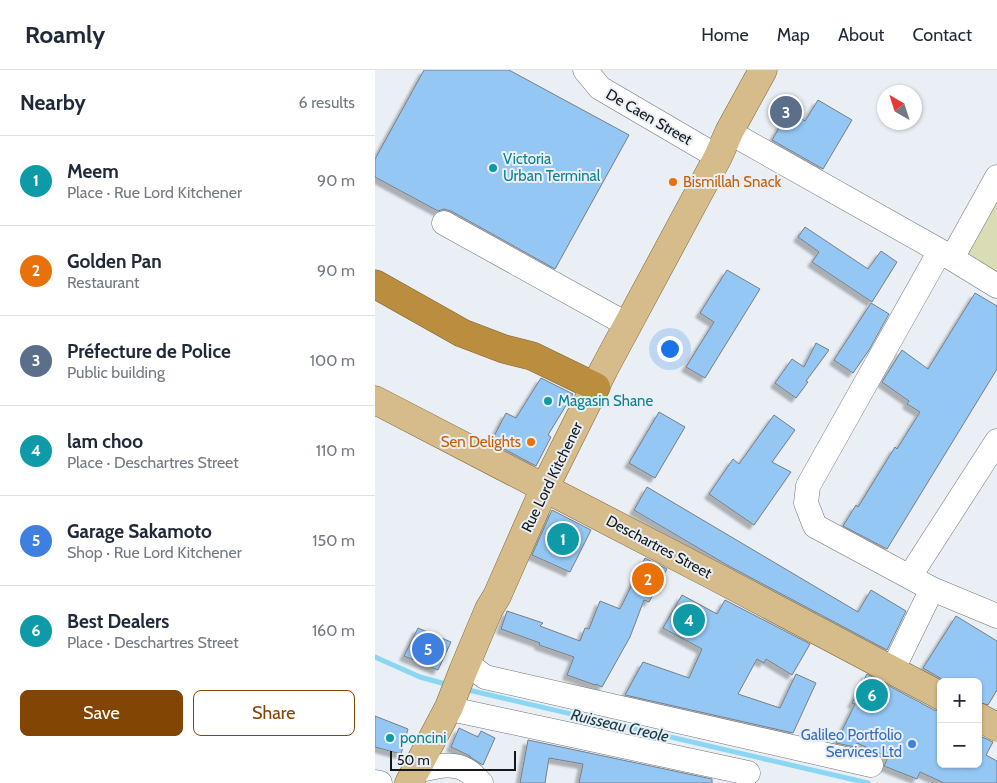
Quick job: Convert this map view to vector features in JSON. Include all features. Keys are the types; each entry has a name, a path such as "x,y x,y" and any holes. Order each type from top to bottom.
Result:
{"highway":[{"path":"375,284 462,334 532,356 596,387"}],"main road":[{"name":"Rue Lord Kitchener","path":"412,777 458,684 489,609 497,596 545,488 604,369 763,70"},
{"name":"Deschartres Street","path":"375,400 937,694"},
{"path":"982,719 997,727"}],"street":[{"name":"De Caen Street","path":"585,70 599,88 718,157"},
{"path":"729,132 946,254 997,286"},
{"path":"997,177 946,254 807,486 806,503 815,526 932,589 997,616"},
{"path":"444,223 628,325"},
{"path":"910,576 997,441"},
{"path":"892,671 932,589"},
{"path":"748,773 467,713 458,684 469,665 485,677 871,764"},
{"path":"412,777 441,766 454,766 467,770 481,783"},
{"path":"375,782 380,783"}],"green space":[{"path":"997,165 997,275 950,245 968,211"}],"building":[{"name":"Victoria Urban Terminal","path":"424,70 509,70 629,135 555,269 451,211 444,209 438,211 375,177 375,159"},
{"path":"818,100 852,120 823,169 772,140 789,111 805,121"},
{"path":"805,227 868,269 881,251 897,262 872,302 812,262 819,252 798,237"},
{"path":"727,270 760,289 705,378 686,367 714,322 700,313"},
{"path":"975,293 997,306 997,369 887,549 843,526 856,505 858,507 895,447 897,449 920,412 907,404 909,401 882,382 902,350 928,369"},
{"path":"871,303 889,314 869,350 853,373 834,360"},
{"path":"816,343 829,350 796,398 775,383 792,359 804,367"},
{"path":"541,378 573,394 548,435 551,437 536,466 491,442 506,413 516,418"},
{"path":"659,412 685,427 655,478 629,463"},
{"path":"774,415 795,430 772,462 791,472 754,525 709,494 733,459 739,464"},
{"path":"647,487 858,612 871,590 906,611 887,650 727,565 634,510"},
{"path":"552,510 591,530 570,572 532,555"},
{"path":"645,558 667,569 649,602 644,600 630,637 602,687 567,675 574,657 501,629 507,611 543,623 540,626 580,641 585,628 589,629 600,601 620,609"},
{"path":"682,595 717,614 725,600 810,644 792,675 766,659 764,663 757,659 738,694 780,708 796,674 816,683 793,733 625,695 643,662 689,678 702,649 663,628"},
{"path":"956,616 997,641 997,690 988,705 982,703 982,678 940,678 923,668"},
{"path":"418,628 451,642 438,670 404,656"},
{"path":"867,674 937,710 937,768 982,768 982,737 993,742 986,755 997,761 997,783 944,783 920,772 917,779 884,766 888,757 857,743 855,747 836,743 855,704 852,703"},
{"name":"poncini","path":"375,716 408,729 401,754 375,747"},
{"path":"459,728 478,737 481,731 495,738 483,765 451,747"},
{"path":"528,740 712,779 712,783 579,783 583,764 549,758 545,783 520,783"}],"waterway":[{"name":"Ruisseau Creole","path":"375,657 420,677 449,685"},
{"name":"Ruisseau Creole","path":"464,689 868,783"}],"place":[{"name":"Préfecture de Police","path":"786,112"},
{"name":"Victoria Urban Terminal","path":"493,168"},
{"name":"Bismillah Snack","path":"673,182"},
{"name":"Magasin Shane","path":"548,401"},
{"name":"Sen Delights","path":"531,442"},
{"name":"Meem","path":"563,539"},
{"name":"Golden Pan","path":"648,579"},
{"name":"lam choo","path":"689,620"},
{"name":"Garage Sakamoto","path":"428,649"},
{"name":"Best Dealers","path":"872,695"},
{"name":"poncini","path":"390,738"},
{"name":"Galileo Portfolio Services Ltd","path":"912,744"}]}
